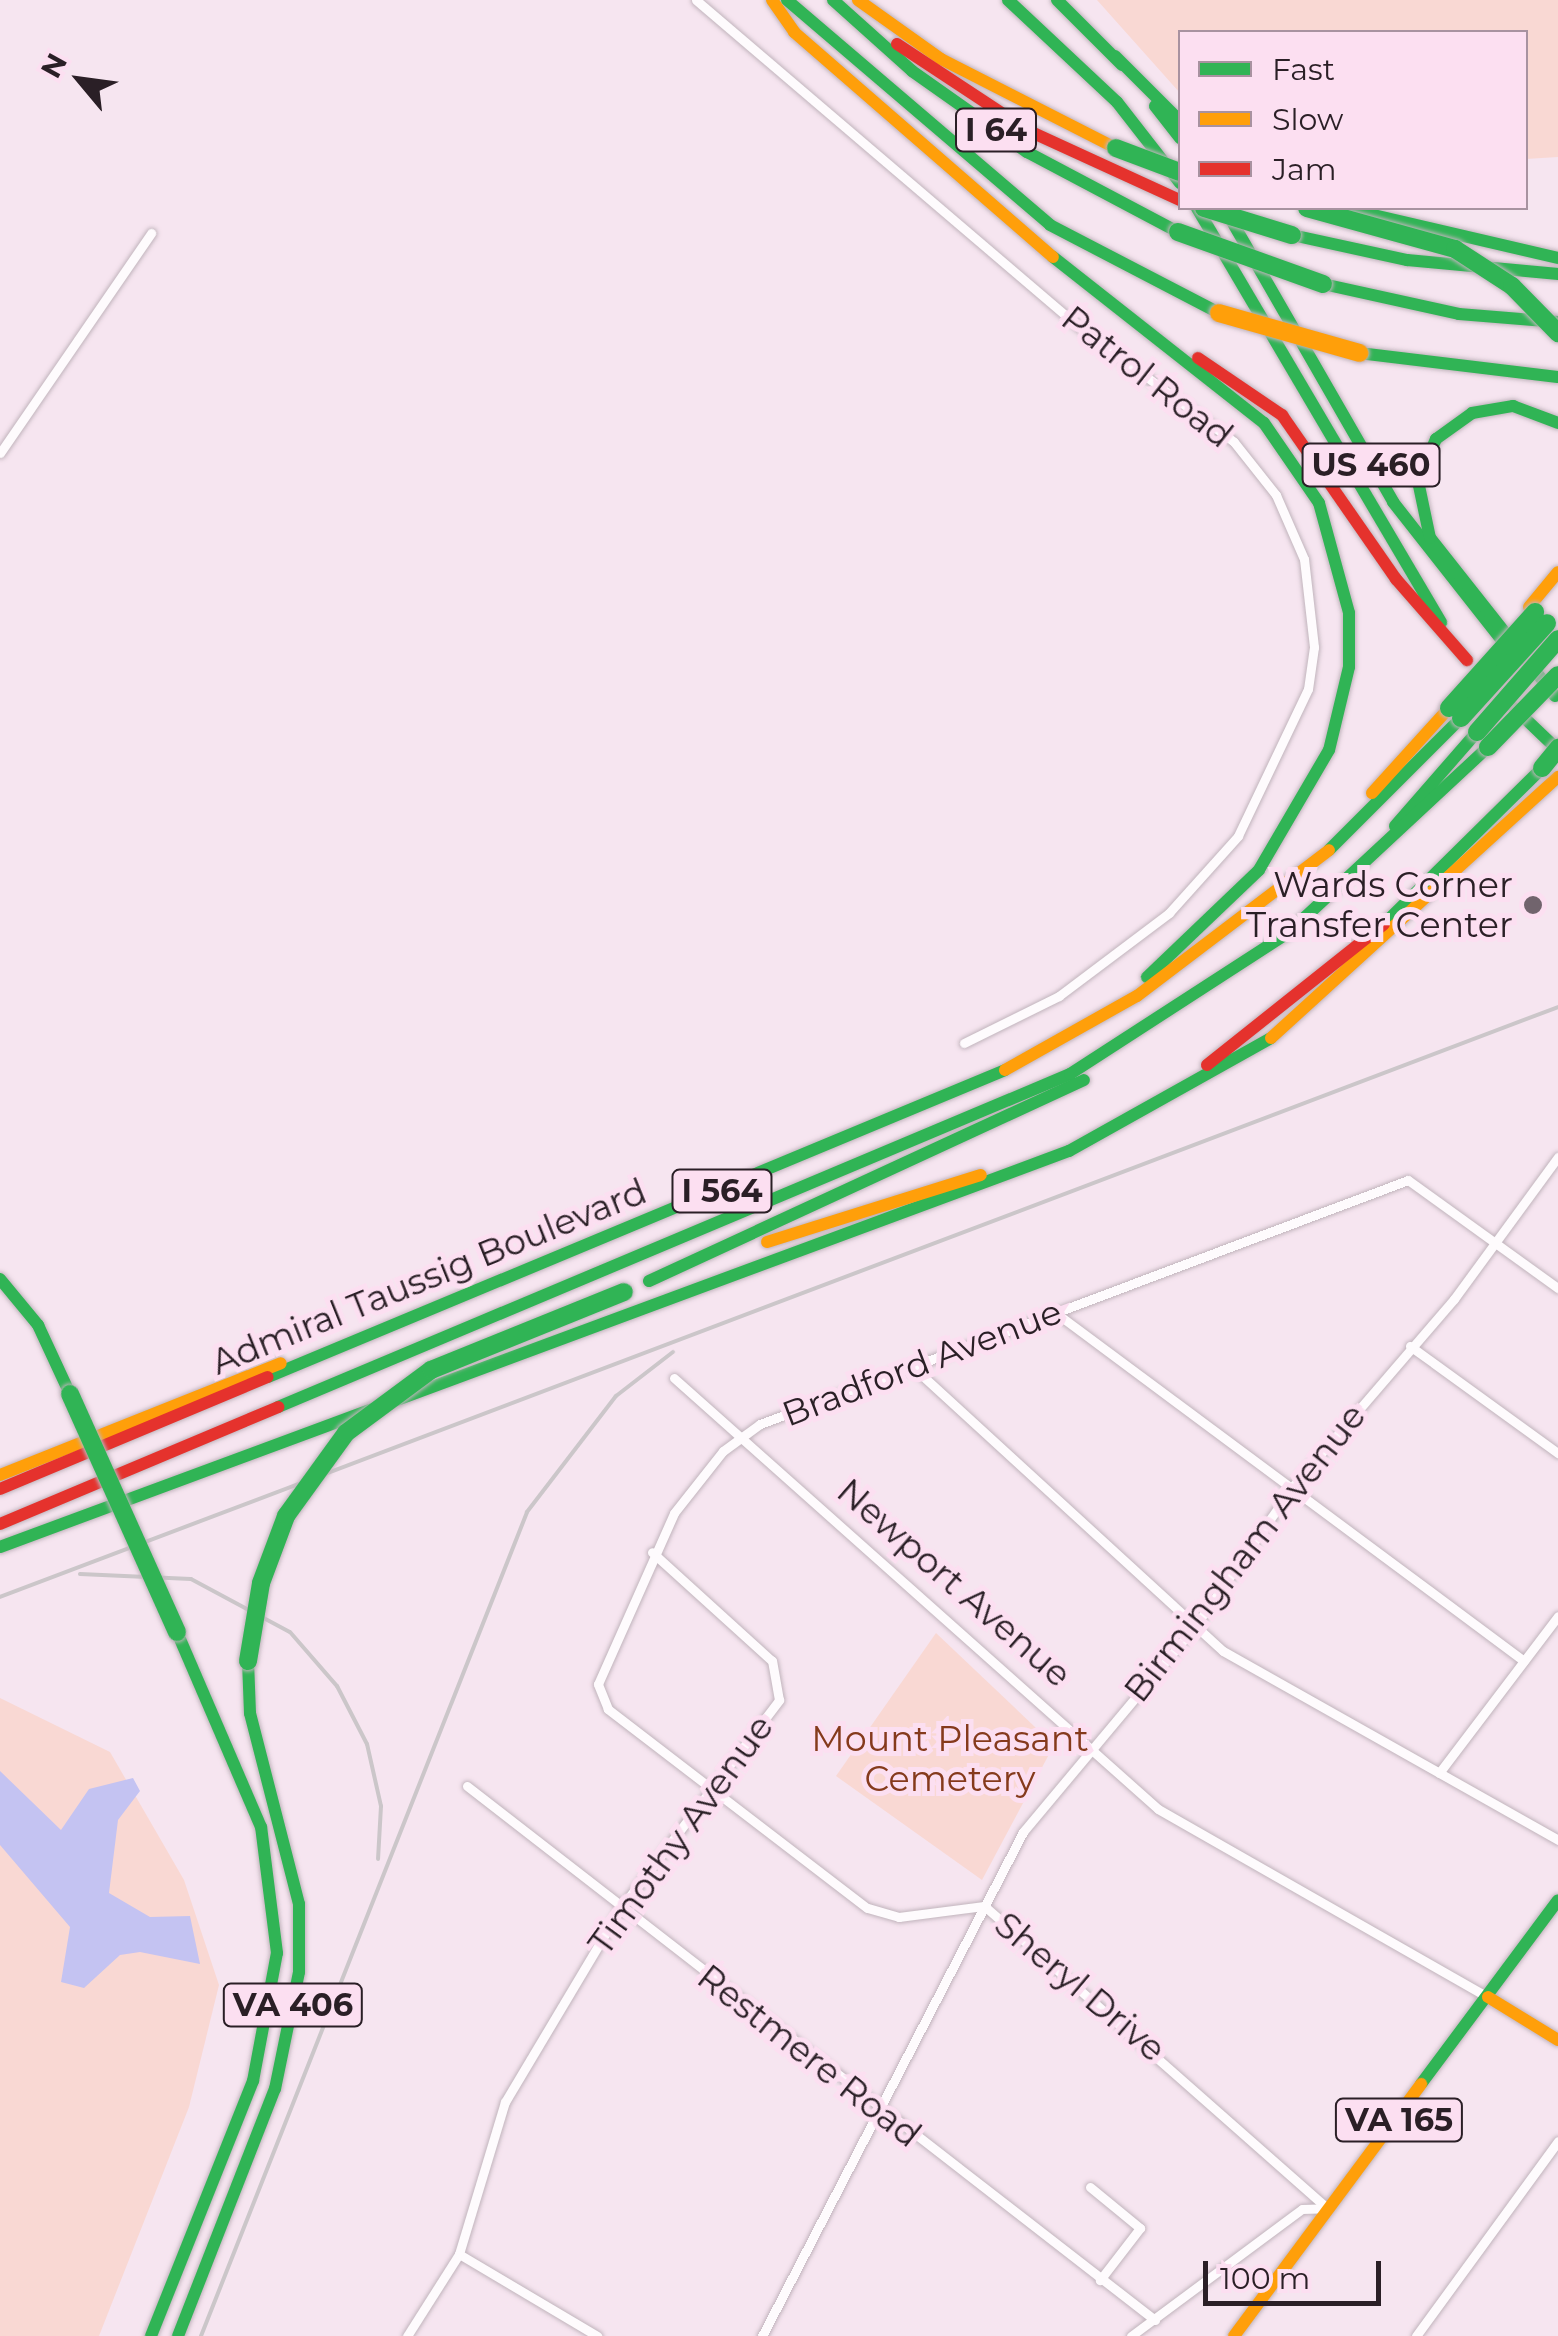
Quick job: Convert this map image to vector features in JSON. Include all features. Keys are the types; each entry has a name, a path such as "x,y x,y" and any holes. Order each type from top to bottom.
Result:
{"main road":[{"path":"772,0 794,32 933,160 1264,423 1302,475 1340,558 1349,667 1329,750 1277,846 1214,918 1098,1021"},
{"name":"I 64","path":"787,0 1037,215 1172,296 1359,353 1558,377"},
{"name":"I 64","path":"833,0 912,71 1027,152 1178,232 1323,284 1459,314 1558,322"},
{"name":"I 64","path":"842,0 992,110 1178,199"},
{"path":"858,0 941,58 1116,148 1178,171"},
{"path":"1008,0 1117,102 1178,181"},
{"path":"1057,0 1178,119"},
{"path":"1115,56 1178,135"},
{"name":"US 460","path":"1201,210 1371,515 1466,660 1558,749"},
{"path":"1207,210 1292,235 1407,260 1558,274"},
{"name":"US 460","path":"1225,210 1393,502 1482,624 1550,696"},
{"path":"1313,210 1454,249 1512,286 1558,333"},
{"path":"1352,210 1558,258"},
{"path":"1145,329 1282,416 1396,579 1466,660"},
{"path":"1550,696 1430,538 1418,480 1436,439 1472,413 1512,406 1558,422"},
{"path":"1455,713 1504,643 1542,613 1558,572"},
{"path":"1098,1021 1247,916 1455,713 1542,613 1558,588"},
{"path":"649,1282 985,1133 1098,1072 1354,878 1482,740 1558,639"},
{"path":"1482,740 1550,696 1558,671"},
{"path":"1537,798 1558,749"},
{"path":"1174,1090 1380,928 1550,772"},
{"path":"0,1547 927,1207 1122,1121 1254,1050 1358,972 1537,798 1558,787"},
{"path":"0,1524 956,1128 1165,1020"},
{"name":"Admiral Taussig Boulevard","path":"0,1489 982,1083 1098,1021"},
{"path":"649,1282 1010,1166 1122,1121"},
{"name":"VA 406","path":"0,1278 38,1324 261,1827 276,1953 257,2069 151,2336"},
{"name":"VA 406","path":"178,2336 274,2089 299,1972 298,1904 250,1713 248,1661 276,1540 346,1433 422,1375 649,1282"},
{"path":"0,1476 252,1371 340,1348"},
{"name":"VA 165","path":"1234,2336 1558,1900"},
{"name":"Newport Avenue","path":"1488,1997 1558,2040"}],"street":[{"name":"Patrol Road","path":"696,0 1078,326 1234,442 1276,495 1304,559 1314,647 1308,689 1238,836 1169,912 1059,996 964,1043"},
{"path":"0,453 151,234"},
{"name":"Birmingham Avenue","path":"762,2336 884,2114 1023,1832 1090,1747 1196,1625 1294,1485 1495,1242 1558,1157"},
{"name":"Bradford Avenue","path":"610,1654 652,1552 737,1438 913,1366 1408,1180 1495,1242"},
{"path":"1495,1242 1558,1288"},
{"path":"1056,1313 1294,1485 1524,1661"},
{"path":"1410,1346 1558,1453"},
{"path":"913,1366 1223,1651 1558,1840"},
{"name":"Newport Avenue","path":"674,1378 1158,1809 1488,1997"},
{"name":"Timothy Avenue","path":"407,2336 459,2254 506,2102 620,1909 774,1708 782,1682 723,1615 652,1552"},
{"path":"1440,1773 1558,1616"},
{"name":"Sheryl Drive","path":"610,1654 598,1684 608,1709 712,1790 867,1908 899,1917 984,1906 1326,2208"},
{"name":"Restmere Road","path":"467,1786 884,2114 1155,2320"},
{"path":"1416,2336 1558,2141"},
{"path":"1090,2188 1140,2228 1100,2280"},
{"path":"1131,2336 1302,2209 1326,2208"},
{"path":"459,2254 591,2335"}],"green space":[{"path":"1097,0 1558,0 1558,157 1528,159 1528,30 1178,30 1178,91"},
{"name":"Mount Pleasant Cemetery","path":"936,1633 1054,1745 982,1880 836,1776"},
{"path":"0,1698 110,1752 184,1880 219,1985 189,2107 99,2336 0,2336"}],"water":[{"path":"0,1771 61,1830 89,1789 133,1778 140,1791 118,1820 109,1893 150,1917 190,1916 200,1964 140,1952 120,1955 84,1988 61,1982 70,1927 0,1845"}],"railway":[{"path":"0,1597 1558,1007"},
{"path":"201,2336 527,1512 616,1396 673,1352"},
{"path":"80,1574 191,1579 290,1632 337,1686 367,1744 381,1806 378,1859"}],"traffic: fast":[{"path":"787,0 1050,225 1219,313"},
{"path":"833,0 912,71 1027,152 1178,232"},
{"path":"1008,0 1117,102 1178,180"},
{"path":"1057,0 1122,65"},
{"path":"1115,56 1178,119"},
{"path":"1155,106 1178,135"},
{"path":"1116,148 1178,171"},
{"path":"1198,210 1441,622"},
{"path":"1211,210 1292,235"},
{"path":"1314,210 1455,249 1512,286 1558,333"},
{"path":"1352,210 1558,258"},
{"path":"1226,211 1393,502 1511,652"},
{"path":"1178,232 1323,284"},
{"path":"1292,235 1407,260 1558,274"},
{"path":"1053,257 1264,423 1319,503 1349,613 1349,667 1329,750 1259,870 1147,977"},
{"path":"1323,284 1459,314 1558,322"},
{"path":"1359,353 1558,377"},
{"path":"1555,696 1430,538 1418,481 1436,439 1472,413 1513,406 1558,423"},
{"path":"1449,708 1535,612"},
{"path":"1461,718 1547,623"},
{"path":"1477,732 1558,639"},
{"path":"1488,747 1558,675"},
{"path":"1514,708 1558,750"},
{"path":"1329,850 1461,718"},
{"path":"1395,826 1477,732"},
{"path":"278,1407 1070,1074 1288,933 1488,747"},
{"path":"1542,768 1558,748"},
{"path":"1384,924 1542,768"},
{"path":"0,1547 1069,1151 1271,1038"},
{"path":"268,1377 1005,1070"},
{"path":"649,1281 1084,1080"},
{"path":"0,1279 38,1325 70,1394"},
{"path":"248,1661 261,1583 286,1516 346,1433 431,1370 624,1292"},
{"path":"70,1394 177,1632"},
{"path":"151,2336 253,2081 277,1953 261,1827 177,1632"},
{"path":"178,2336 275,2089 299,1972 299,1904 250,1713 248,1661"},
{"path":"1421,2084 1558,1900"}],"traffic: slow":[{"path":"772,0 794,32 1053,257"},
{"path":"858,0 941,59 1116,148"},
{"path":"1219,313 1359,353"},
{"path":"1529,607 1558,572"},
{"path":"1372,793 1449,708"},
{"path":"1271,1038 1558,777"},
{"path":"1005,1070 1137,996 1329,850"},
{"path":"767,1242 981,1175"},
{"path":"0,1475 281,1363"},
{"path":"1488,1997 1558,2040"},
{"path":"1234,2336 1421,2084"}],"traffic: jam":[{"path":"897,44 1029,131 1178,199"},
{"path":"1198,358 1282,415 1396,579 1467,660"},
{"path":"1207,1065 1384,924"},
{"path":"0,1489 268,1377"},
{"path":"0,1524 278,1407"}],"place":[{"name":"Wards Corner Transfer Center","path":"1533,905"}]}
